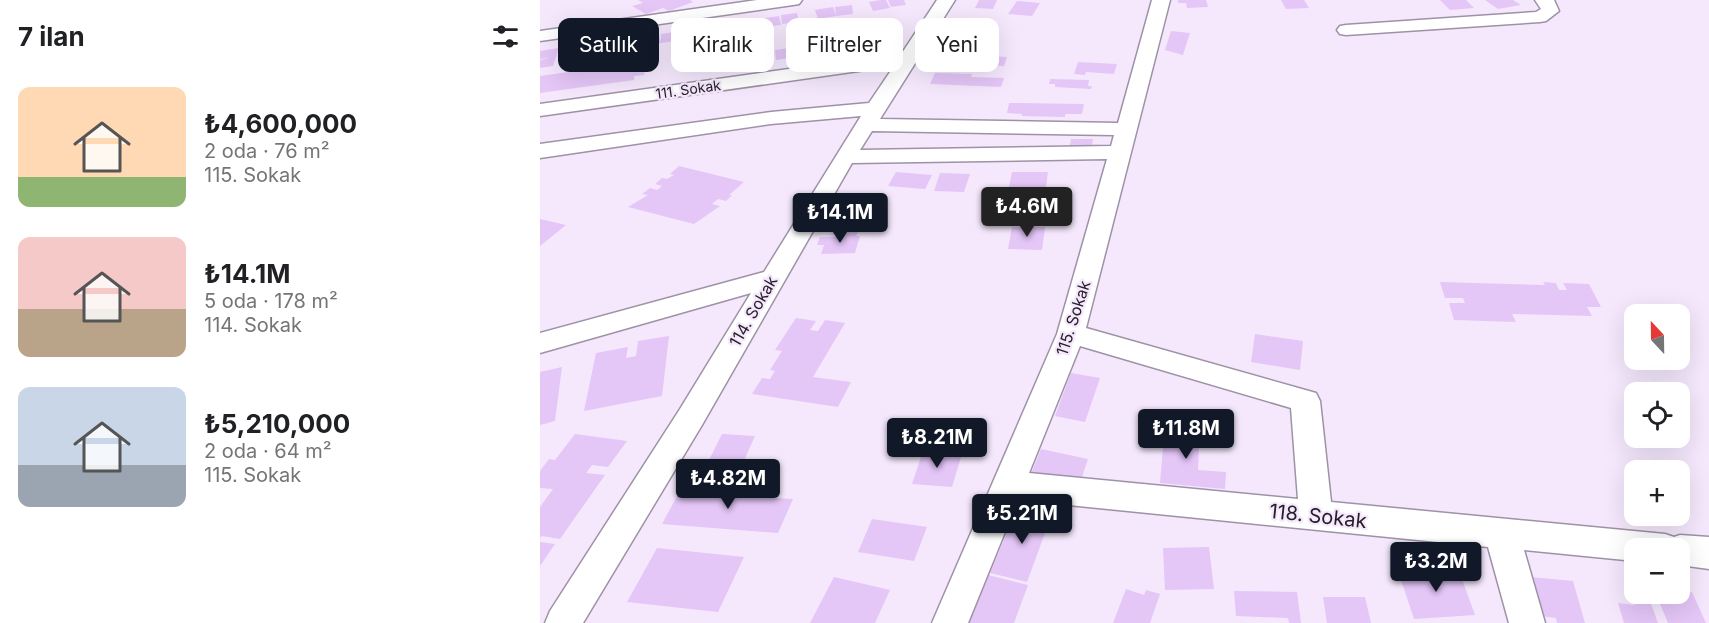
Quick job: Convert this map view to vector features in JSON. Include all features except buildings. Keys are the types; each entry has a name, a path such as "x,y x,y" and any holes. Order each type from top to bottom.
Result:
{"street":[{"path":"540,36 793,0"},
{"name":"114. Sokak","path":"563,623 691,417 845,157 946,0"},
{"name":"115. Sokak","path":"950,623 1071,334 1161,0"},
{"path":"1346,30 1540,17 1550,11 1549,5 1544,0"},
{"name":"111. Sokak","path":"540,110 908,58"},
{"path":"540,151 771,118 870,117 1123,141"},
{"path":"845,157 1123,141"},
{"path":"540,343 772,278"},
{"path":"1071,334 1305,401 1316,516"},
{"name":"118. Sokak","path":"1007,485 1624,545"},
{"path":"1502,534 1527,623"},
{"path":"1690,551 1709,553"}]}
